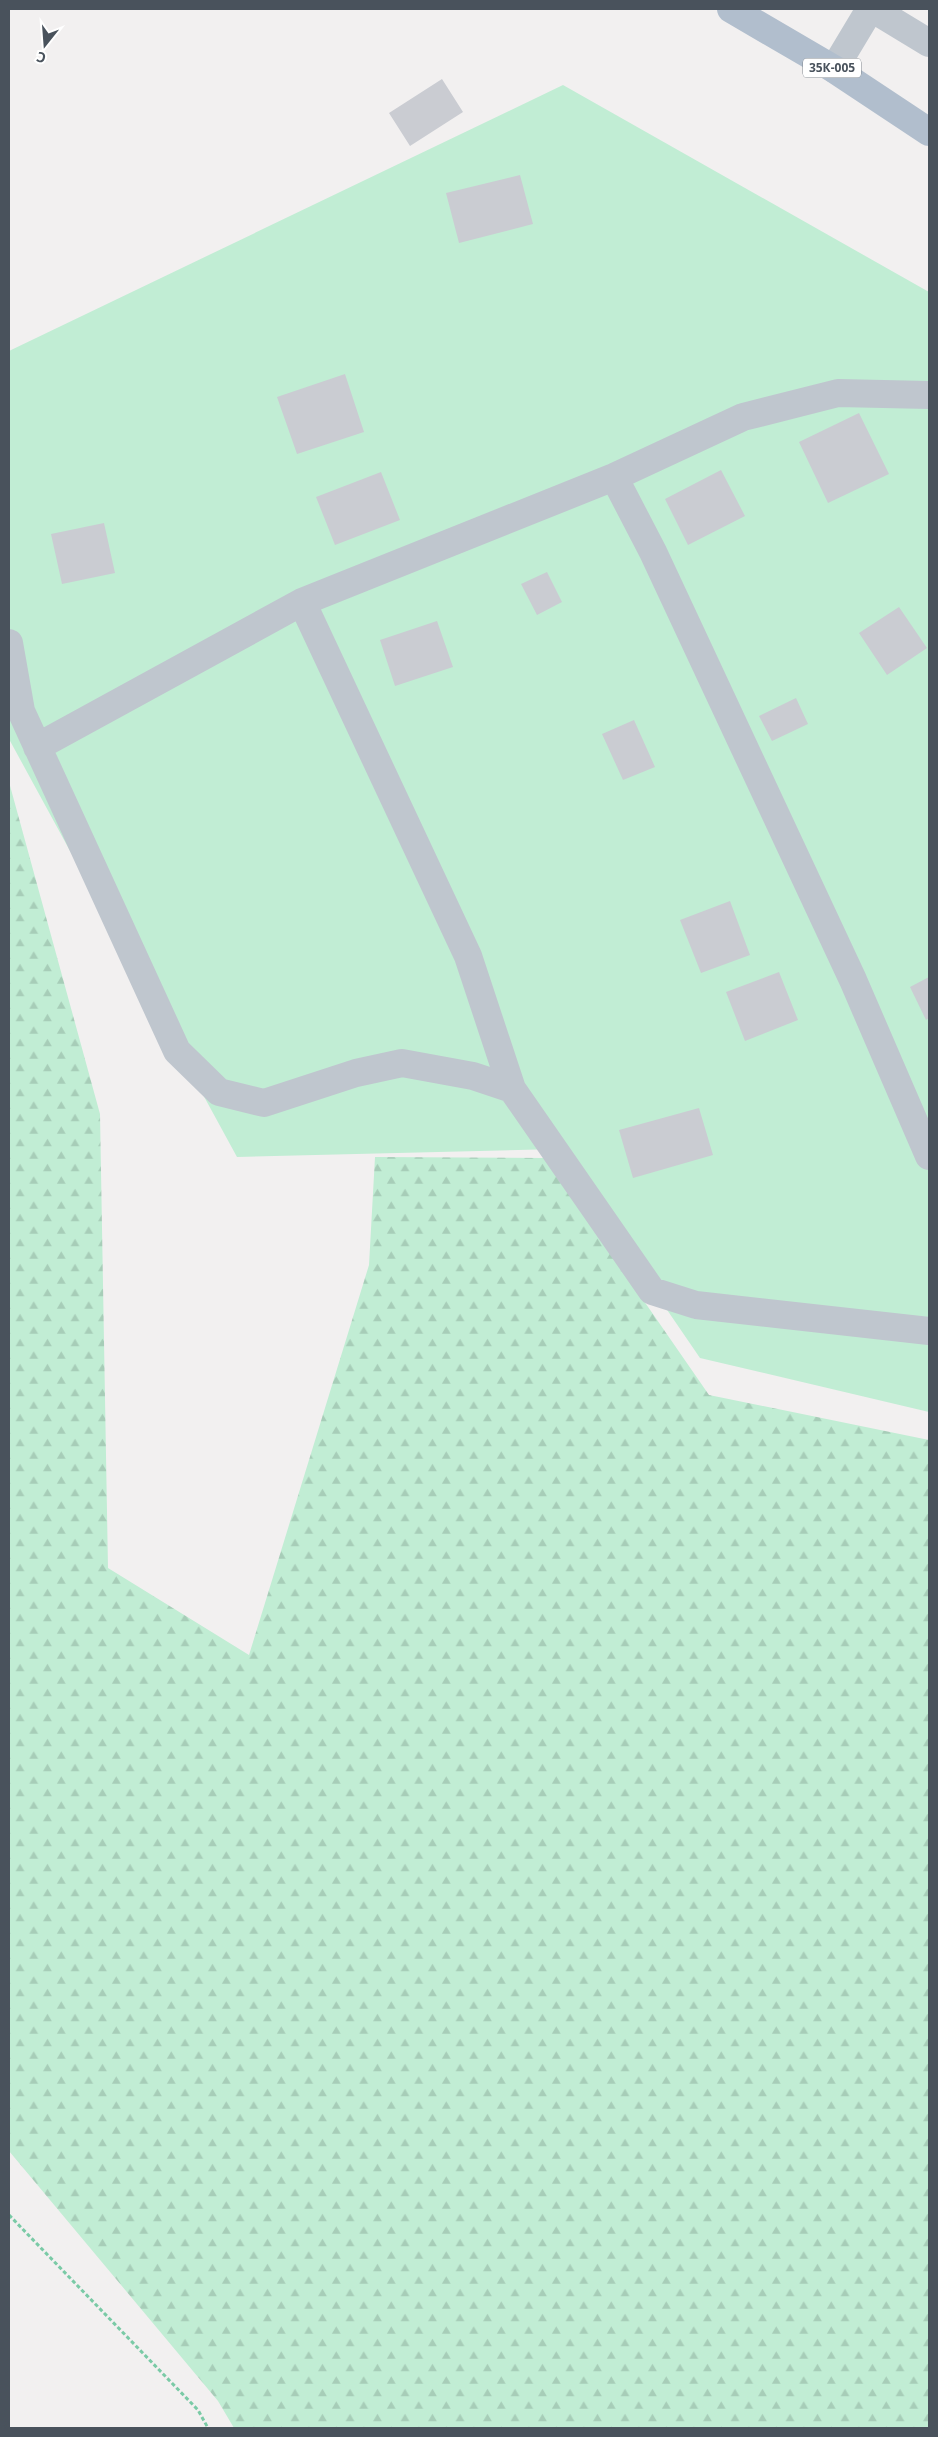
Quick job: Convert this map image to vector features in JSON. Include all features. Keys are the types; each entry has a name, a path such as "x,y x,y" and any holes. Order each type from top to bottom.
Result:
{"main road":[{"name":"35К-005","path":"731,9 834,69 929,132"}],"lane":[{"path":"834,69 871,9 929,43"},
{"path":"37,747 302,602 614,477 742,417 838,393 926,402"},
{"path":"614,477 657,561 853,980 929,1156"},
{"path":"302,602 468,956 512,1089 652,1291 696,1305 929,1331"},
{"path":"9,643 21,710 177,1051 219,1092 264,1103 356,1073 402,1063 473,1076 512,1089"}],"path":[{"path":"9,2215 198,2410 208,2428"}],"green space":[{"path":"563,85 929,292 929,1412 700,1358 557,1149 237,1157 9,739 9,351"},
{"path":"9,782 100,1114 108,1568 249,1655 369,1265 375,1157 545,1158 709,1395 929,1440 929,2428 234,2428 218,2401 9,2151"}],"building":[{"path":"442,79 463,112 410,146 389,113"},
{"path":"520,175 533,224 459,243 446,193"},
{"path":"345,374 364,432 297,454 277,397"},
{"path":"859,413 889,474 828,503 799,442"},
{"path":"721,470 745,516 688,545 665,499"},
{"path":"381,472 400,520 335,545 316,497"},
{"path":"104,523 115,573 62,584 51,534"},
{"path":"547,572 562,602 537,615 521,584"},
{"path":"899,607 927,648 887,675 859,633"},
{"path":"437,621 453,667 395,686 380,640"},
{"path":"796,698 808,724 772,741 759,716"},
{"path":"634,720 655,767 623,780 602,734"},
{"path":"730,901 750,955 701,973 680,920"},
{"path":"779,972 798,1020 745,1041 726,992"},
{"path":"929,977 929,1018 926,1020 910,987"},
{"path":"699,1108 713,1155 633,1178 619,1130"}]}
